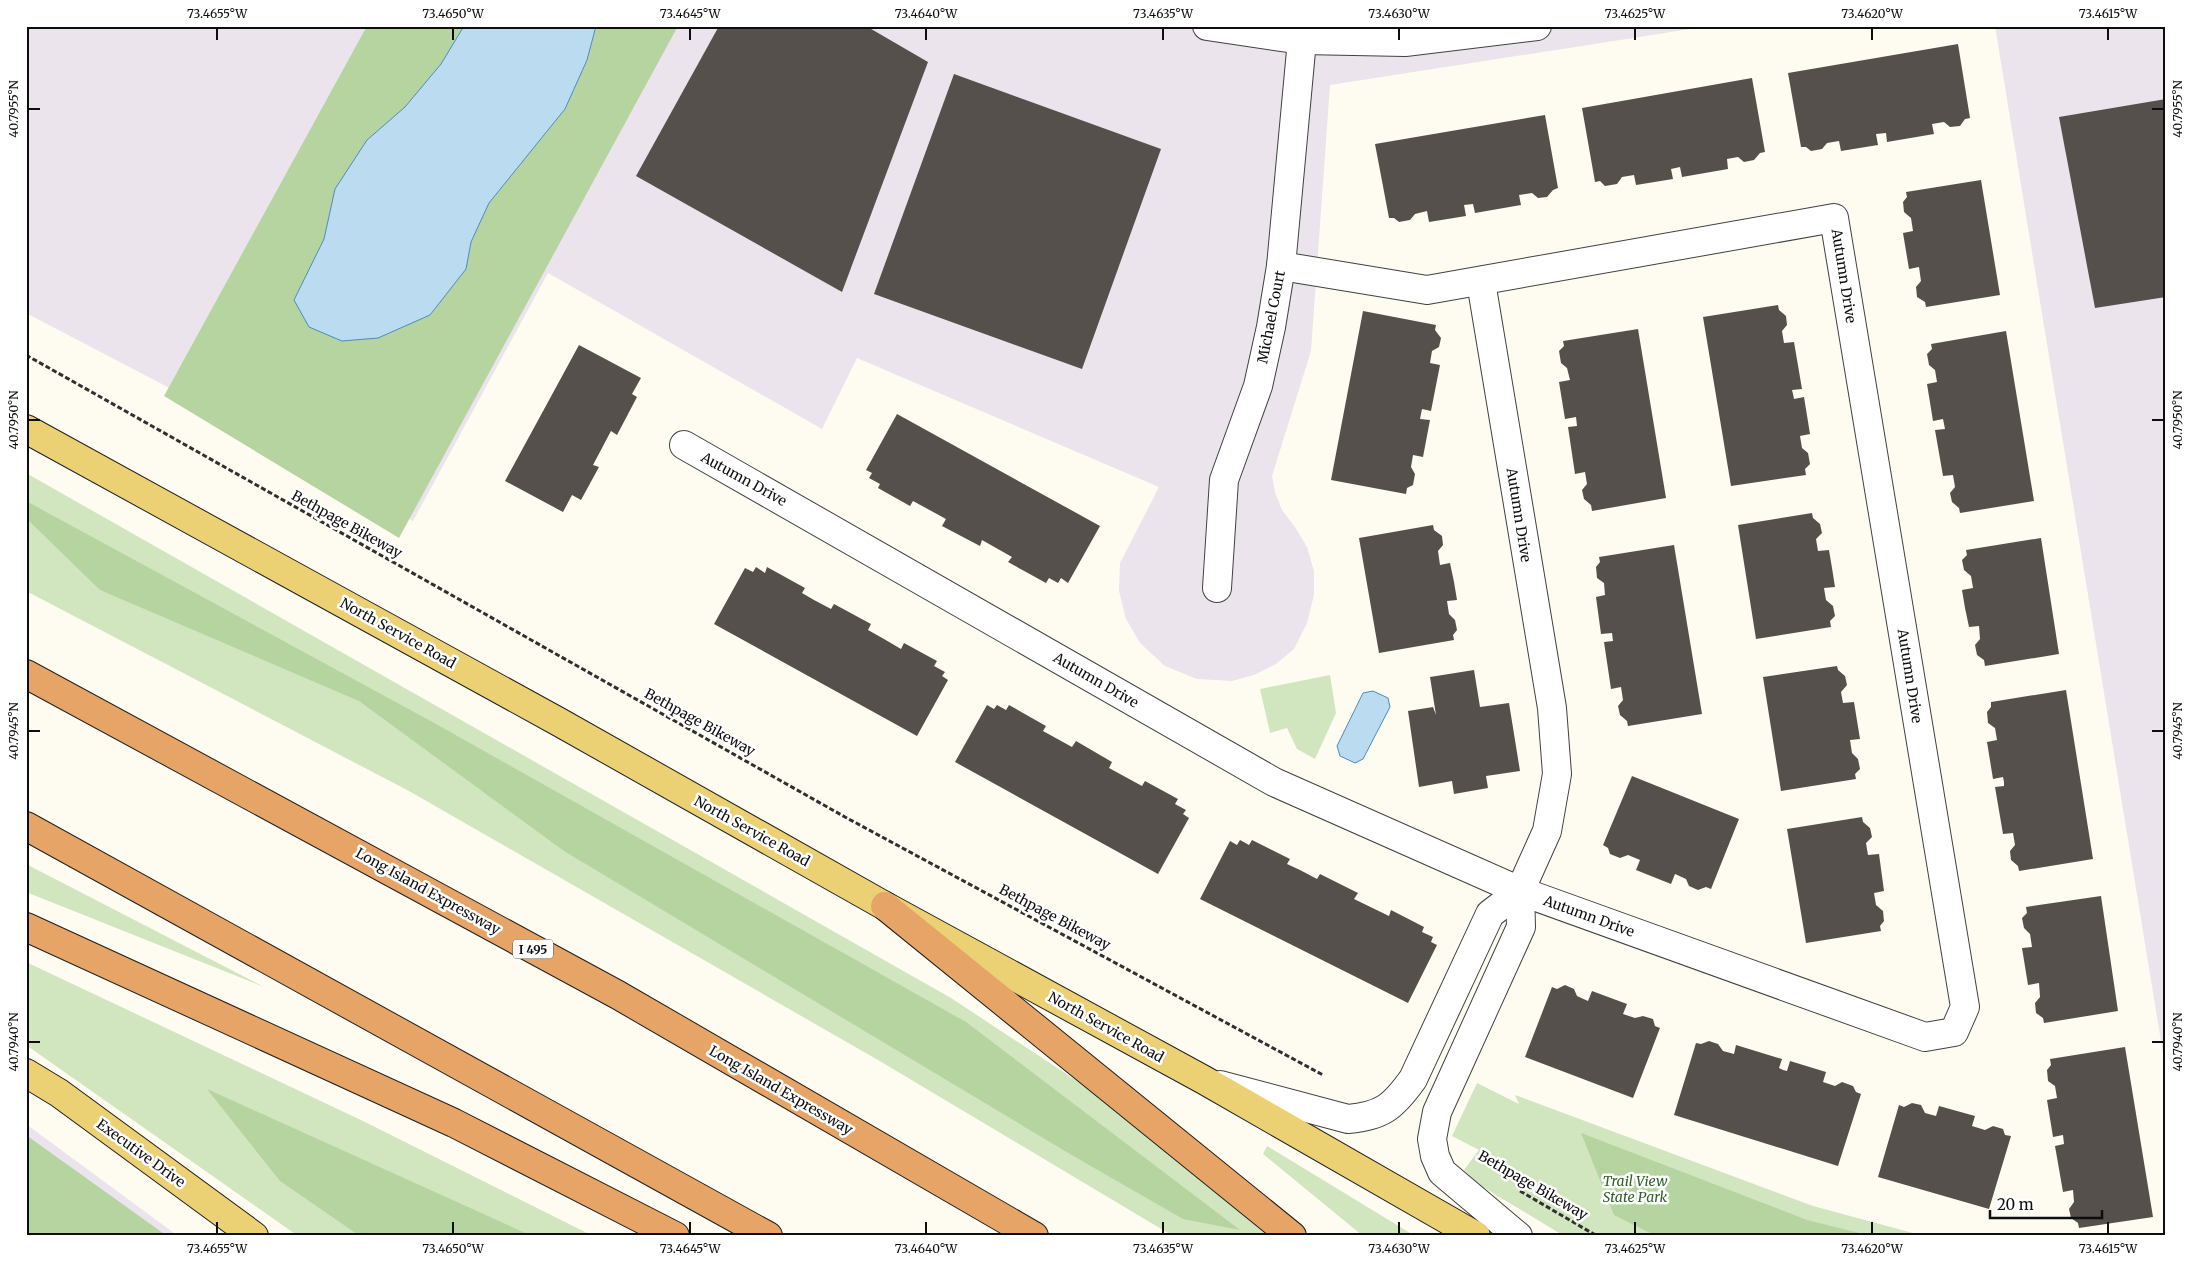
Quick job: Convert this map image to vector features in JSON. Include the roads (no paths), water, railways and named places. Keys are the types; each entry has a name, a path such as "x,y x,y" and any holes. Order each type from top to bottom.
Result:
{"highway":[{"name":"Long Island Expressway","path":"26,674 618,995 1034,1236"},
{"path":"26,826 768,1236"},
{"path":"885,906 1292,1236"},
{"path":"26,927 454,1123 675,1236"}],"main road":[{"name":"North Service Road","path":"26,429 551,717 885,906 1204,1080 1476,1236"},
{"name":"Executive Drive","path":"26,1073 59,1094 254,1236"}],"street":[{"path":"1208,26 1302,40 1405,42 1537,26"},
{"name":"Michael Court","path":"1217,588 1224,480 1258,386 1281,266 1302,40"},
{"name":"Autumn Drive","path":"684,445 1274,782 1520,891 1925,1038 1954,1032 1965,1007 1834,218 1481,282 1427,290 1281,266"},
{"name":"Autumn Drive","path":"1481,282 1552,708 1557,774 1547,831 1520,891 1521,927 1437,1112 1432,1139 1435,1156 1442,1172 1518,1236"},
{"name":"Autumn Drive","path":"1204,1080 1348,1119 1368,1117 1386,1110 1413,1079 1490,914 1520,891"}],"water":[{"path":"464,26 596,26 587,60 565,109 489,203 471,242 466,269 430,315 378,338 342,341 309,327 294,300 324,239 335,189 367,140 405,107 441,64"},
{"path":"1373,691 1388,698 1390,707 1363,759 1355,763 1340,756 1337,746 1363,693"}],"park label":[{"name":"Trail View State Park","path":"1635,1190"}]}
